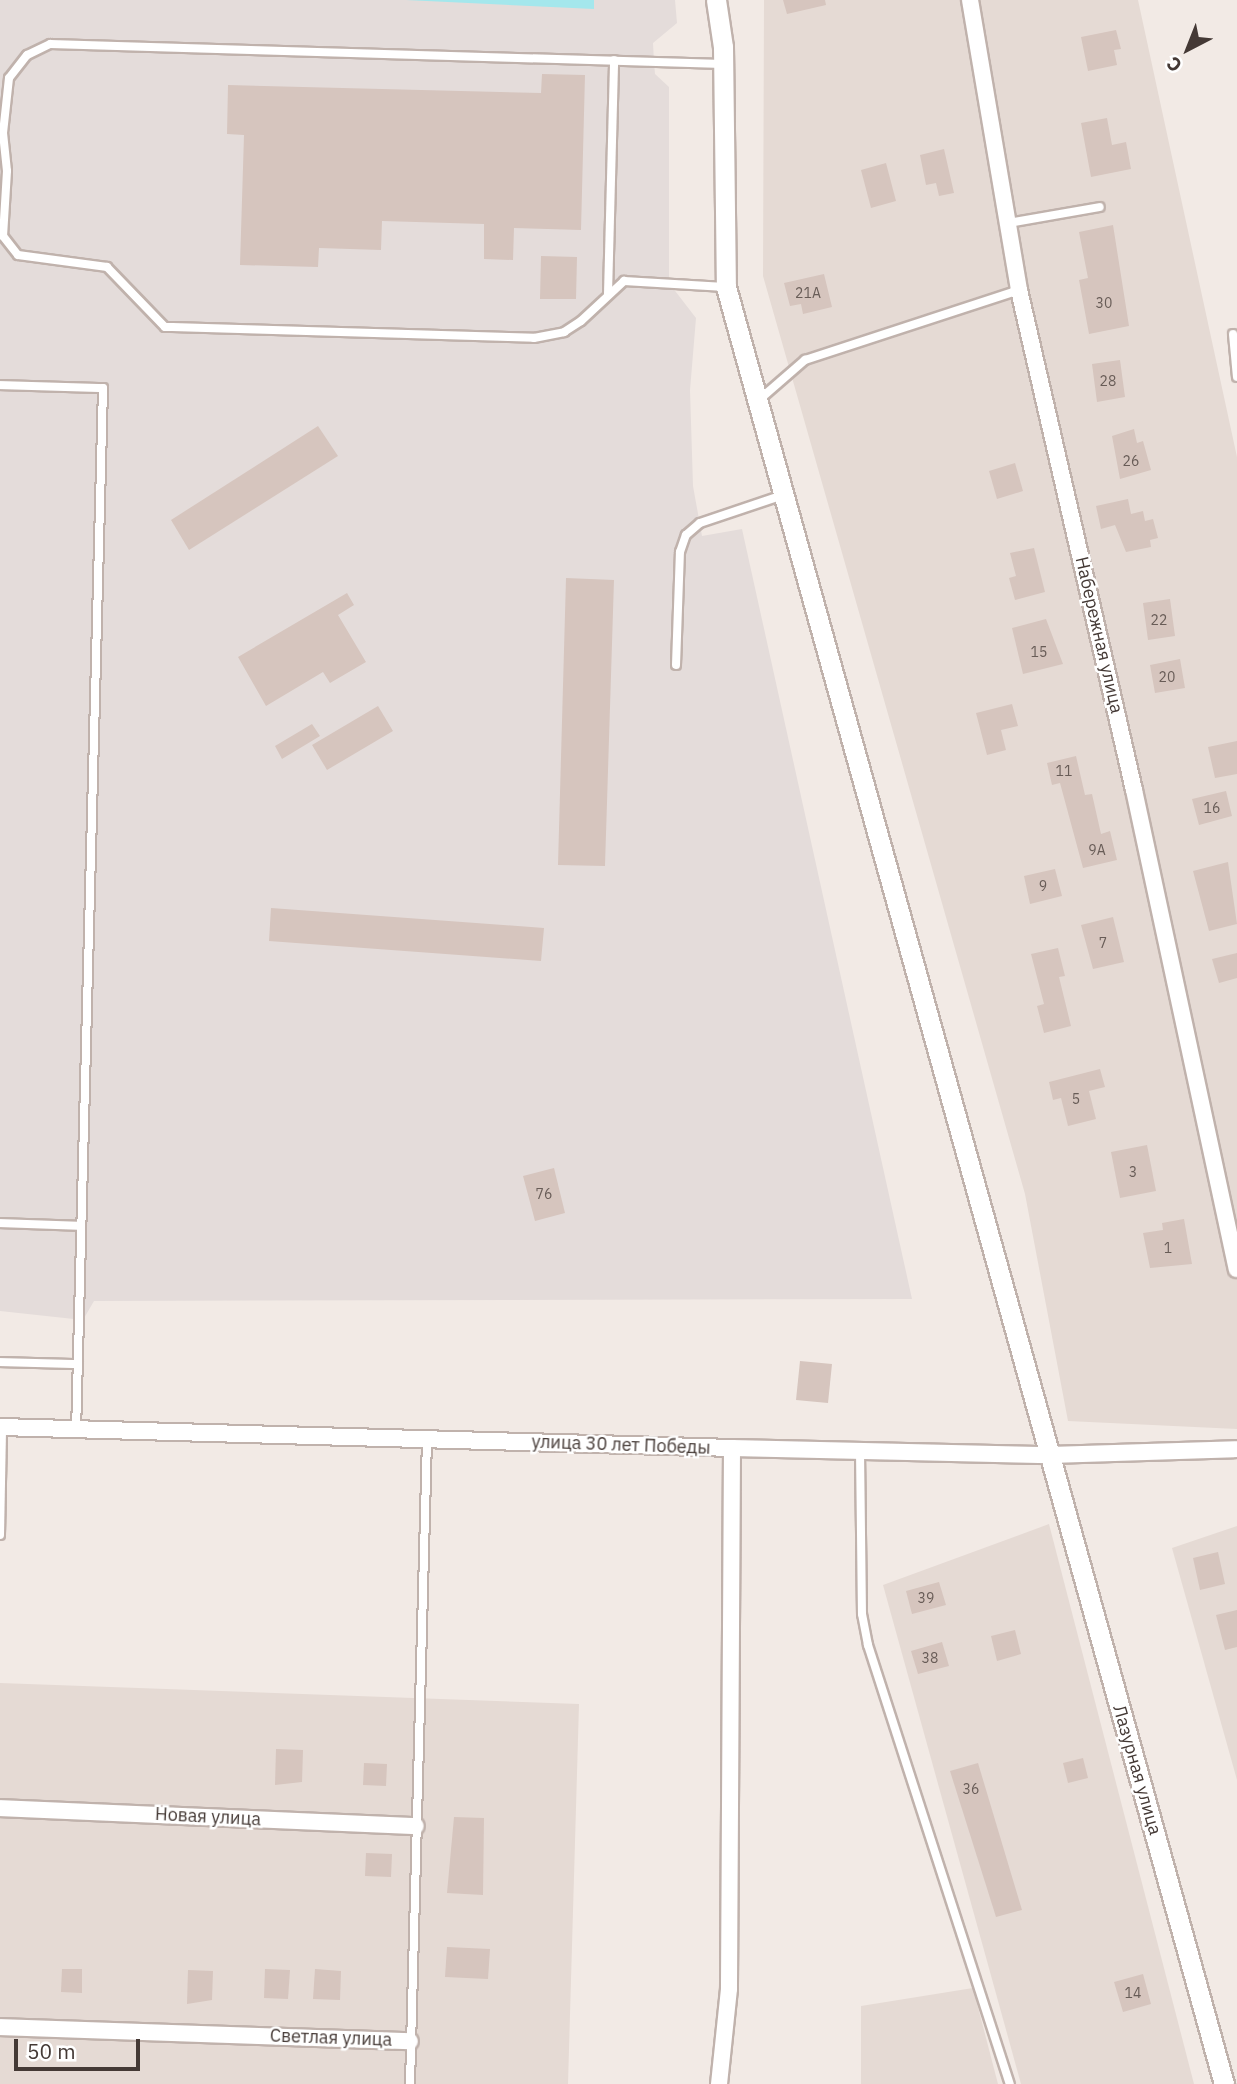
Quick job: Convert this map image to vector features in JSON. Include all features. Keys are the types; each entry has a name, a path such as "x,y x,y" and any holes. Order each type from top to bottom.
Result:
{"street":[{"name":"Лазурная улица","path":"716,0 723,64 726,288 1224,2084"},
{"name":"Набережная улица","path":"970,0 1018,290 1134,790 1237,1269"},
{"name":"улица 30 лет Победы","path":"1,1427 732,1448 729,1989 719,2084"},
{"path":"732,1448 1050,1455 1237,1449"},
{"name":"Новая улица","path":"0,1808 415,1826"},
{"name":"Светлая улица","path":"0,2027 410,2040"}],"lane":[{"path":"723,64 50,44 26,55 12,72 3,133 7,171 3,236 10,250 18,255 107,267 165,327 534,338 564,331 624,281 726,288"},
{"path":"608,294 614,60"},
{"path":"1008,223 1100,207"},
{"path":"757,401 805,360 1018,290"},
{"path":"1233,334 1237,377"},
{"path":"0,385 103,388 76,1430"},
{"path":"676,665 680,552 686,535 700,523 783,495"},
{"path":"0,1223 81,1226"},
{"path":"0,1362 78,1364"},
{"path":"0,1535 1,1427"},
{"path":"410,2084 427,1439"},
{"path":"860,1451 862,1614 868,1645 1010,2084"}],"shaded area":[{"path":"0,0 675,0 677,23 653,43 655,74 669,87 669,283 696,318 690,390 693,486 702,536 742,529 912,1299 94,1301 83,1320 0,1311"},
{"path":"764,0 1138,0 1237,457 1237,1429 1068,1421 1025,1194 763,276"},
{"path":"1049,1524 1194,2084 1021,2084 883,1585"},
{"path":"1237,1526 1237,1780 1172,1548"},
{"path":"0,1683 579,1704 568,2084 0,2084"},
{"path":"973,1988 998,2084 861,2084 861,2006"}],"water":[{"path":"406,0 594,0 594,9"}],"building":[{"path":"783,0 825,0 826,5 787,14"},
{"path":"1116,30 1121,49 1114,50 1117,65 1088,71 1081,37"},
{"path":"542,74 585,75 581,230 514,228 513,260 484,259 484,224 382,221 381,250 319,248 318,267 240,265 244,135 227,134 228,85 541,93"},
{"path":"1107,118 1112,145 1126,142 1131,169 1091,177 1081,123"},
{"path":"944,149 954,193 939,196 936,183 926,185 920,155"},
{"path":"886,163 896,201 871,208 861,170"},
{"path":"1113,225 1129,326 1089,334 1079,280 1088,278 1079,232"},
{"path":"541,256 577,257 576,299 540,299"},
{"path":"824,274 832,307 803,314 801,304 790,306 784,283"},
{"path":"1120,360 1125,397 1097,402 1092,364"},
{"path":"318,426 338,456 189,550 171,520"},
{"path":"1134,429 1137,443 1143,441 1151,470 1120,479 1112,436"},
{"path":"1015,463 1023,491 997,499 989,471"},
{"path":"1128,499 1131,514 1143,511 1145,521 1153,519 1158,538 1150,540 1151,547 1126,552 1115,525 1101,529 1096,506"},
{"path":"1034,548 1045,592 1015,600 1009,578 1016,576 1010,553"},
{"path":"566,578 614,580 605,866 558,865"},
{"path":"347,593 354,605 338,615 366,662 330,683 323,672 266,706 238,657"},
{"path":"1170,599 1175,636 1148,640 1143,603"},
{"path":"1046,619 1063,664 1023,674 1012,628"},
{"path":"1180,659 1185,688 1155,693 1150,665"},
{"path":"1012,704 1018,726 1001,730 1006,750 987,755 976,713"},
{"path":"378,706 393,731 327,770 312,745"},
{"path":"312,724 320,736 282,759 275,746"},
{"path":"1237,741 1237,774 1215,778 1208,747"},
{"path":"1076,756 1085,795 1092,794 1101,834 1110,831 1117,860 1083,868 1060,783 1052,785 1047,763"},
{"path":"1226,791 1232,816 1199,825 1192,799"},
{"path":"1228,862 1237,924 1209,931 1193,871"},
{"path":"1055,869 1062,896 1030,904 1024,876"},
{"path":"271,908 544,928 541,961 269,941"},
{"path":"1113,917 1124,962 1093,969 1081,925"},
{"path":"1058,948 1065,976 1059,977 1071,1026 1044,1033 1037,1006 1044,1004 1031,954"},
{"path":"1237,953 1237,978 1219,983 1212,959"},
{"path":"1100,1069 1105,1087 1089,1091 1096,1119 1068,1126 1061,1098 1053,1100 1049,1082"},
{"path":"1147,1145 1156,1191 1120,1198 1111,1152"},
{"path":"554,1168 565,1213 535,1221 523,1176"},
{"path":"1184,1219 1192,1264 1150,1268 1143,1233 1163,1230 1162,1223"},
{"path":"800,1361 832,1364 828,1403 796,1400"},
{"path":"1218,1552 1225,1584 1200,1590 1193,1558"},
{"path":"939,1582 946,1605 912,1614 906,1591"},
{"path":"1237,1610 1237,1647 1225,1650 1216,1615"},
{"path":"1015,1630 1021,1654 997,1661 991,1636"},
{"path":"942,1642 949,1666 918,1674 911,1651"},
{"path":"276,1749 303,1750 302,1782 275,1785"},
{"path":"1083,1758 1088,1778 1068,1783 1063,1763"},
{"path":"364,1763 387,1764 386,1786 363,1785"},
{"path":"978,1763 1022,1910 996,1917 950,1771"},
{"path":"454,1817 484,1818 483,1895 447,1893"},
{"path":"366,1853 392,1854 391,1877 365,1876"},
{"path":"447,1947 490,1949 488,1979 445,1977"},
{"path":"62,1969 82,1969 82,1993 61,1992"},
{"path":"265,1969 290,1970 288,1999 264,1998"},
{"path":"315,1969 341,1971 340,2000 313,1999"},
{"path":"188,1970 213,1971 212,2000 187,2004"},
{"path":"1143,1974 1151,2004 1123,2012 1114,1982"}]}
